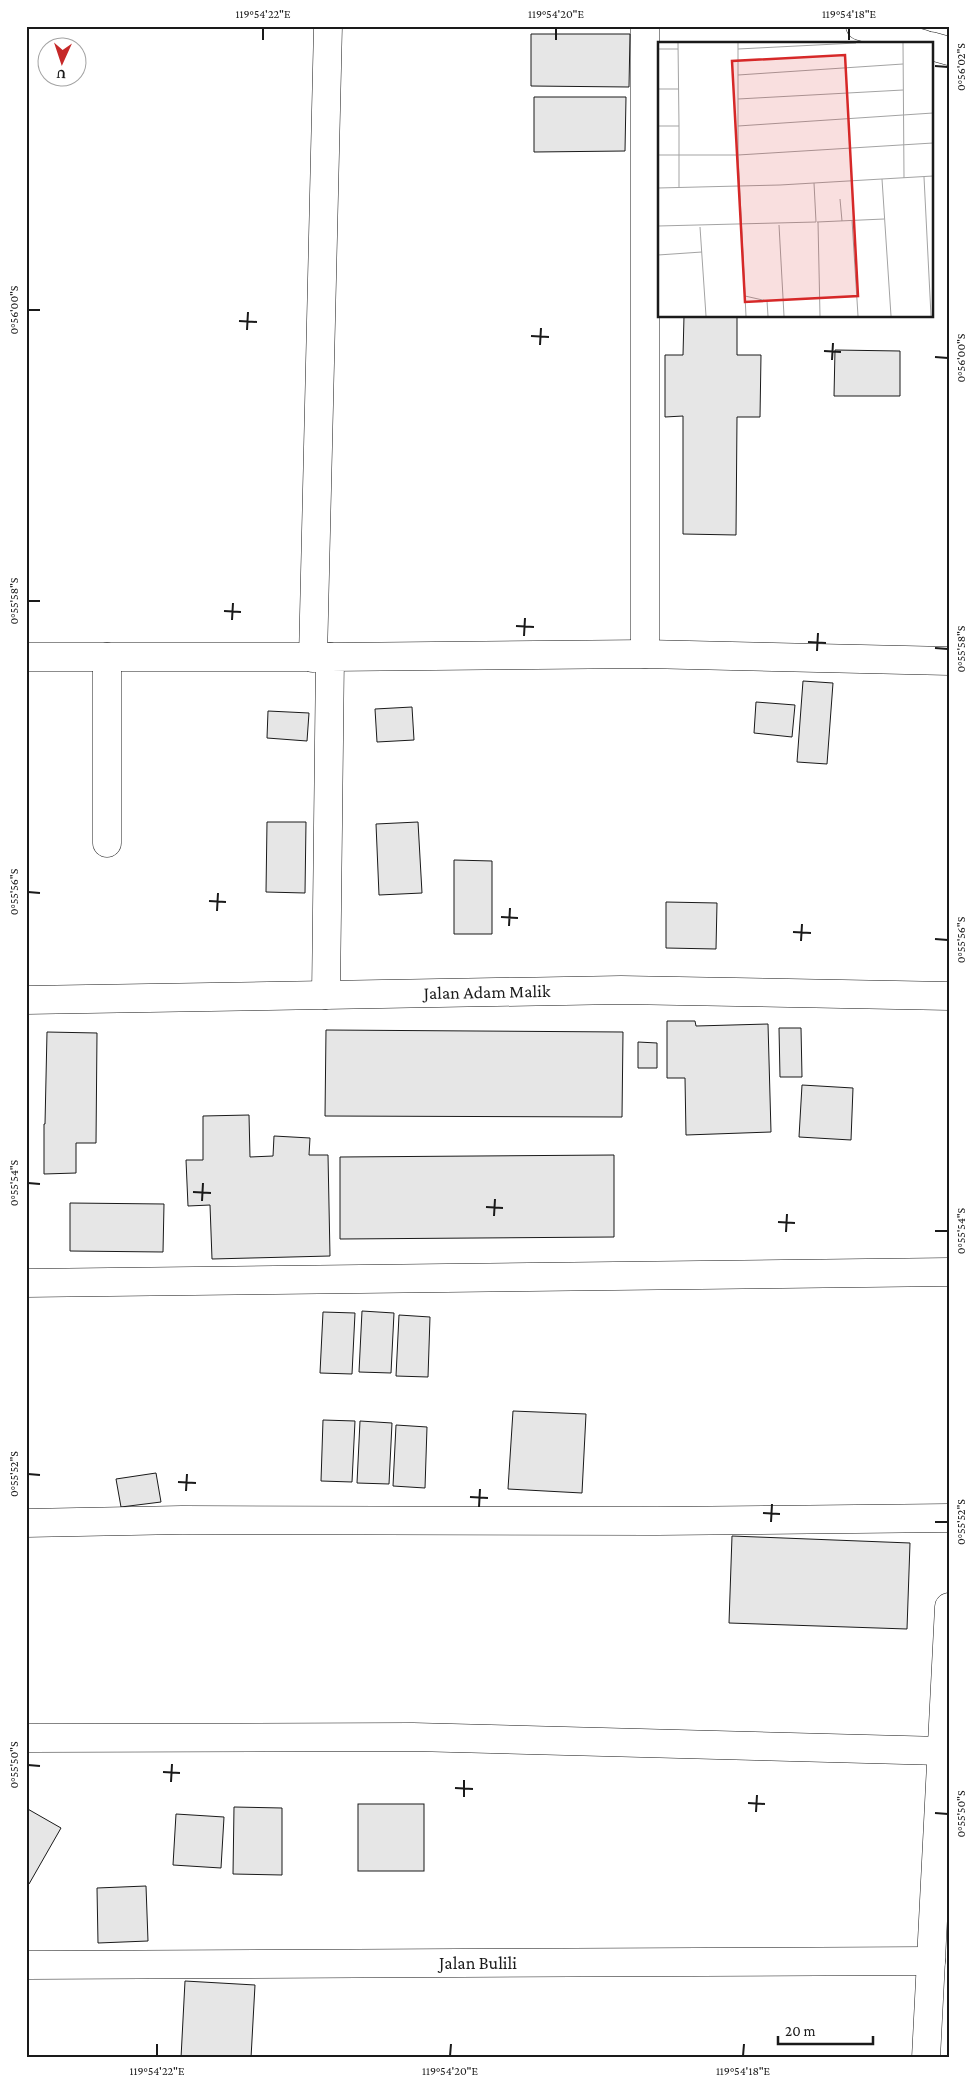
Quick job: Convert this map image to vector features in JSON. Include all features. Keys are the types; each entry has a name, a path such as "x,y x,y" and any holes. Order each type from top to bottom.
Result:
{"street":[{"path":"326,995 321,657 328,26"},
{"path":"645,26 645,654"},
{"path":"860,26 916,42"},
{"path":"932,46 949,51"},
{"path":"26,656 321,657 645,654 949,661"},
{"path":"106,843 107,657"},
{"name":"Jalan Adam Malik","path":"26,1000 621,990 949,996"},
{"path":"26,1283 949,1272"},
{"path":"26,1523 182,1520 657,1521 949,1518"},
{"path":"926,2058 949,1607"},
{"path":"26,1738 413,1737 942,1751"},
{"name":"Jalan Bulili","path":"26,1965 930,1961"}],"building":[{"path":"525,26 602,26 602,28"},
{"path":"531,34 630,34 629,87 531,86"},
{"path":"534,97 626,97 625,151 534,152"},
{"path":"684,318 737,318 737,355 761,355 760,417 737,417 736,535 683,534 683,416 665,417 665,355 683,355"},
{"path":"835,350 900,351 900,396 834,396"},
{"path":"803,681 833,683 827,764 797,762"},
{"path":"756,702 795,705 792,737 754,733"},
{"path":"412,707 414,740 377,742 375,709"},
{"path":"268,711 309,713 307,741 267,738"},
{"path":"267,822 306,822 305,893 266,892"},
{"path":"418,822 422,893 379,895 376,824"},
{"path":"454,860 492,861 492,934 454,934"},
{"path":"666,902 717,903 716,949 666,948"},
{"path":"667,1021 695,1021 696,1026 768,1024 771,1132 686,1135 685,1078 667,1078"},
{"path":"779,1028 801,1028 802,1077 780,1077"},
{"path":"326,1030 623,1032 622,1117 325,1116"},
{"path":"47,1032 97,1033 96,1143 76,1143 76,1173 44,1174"},
{"path":"638,1042 657,1043 657,1068 638,1068"},
{"path":"802,1085 853,1088 851,1140 799,1137"},
{"path":"249,1115 250,1157 273,1156 274,1136 310,1138 309,1155 328,1155 330,1256 212,1259 210,1205 188,1206 186,1160 203,1160 203,1116"},
{"path":"614,1155 614,1237 340,1239 340,1157"},
{"path":"70,1203 164,1204 163,1252 70,1251"},
{"path":"362,1311 394,1313 391,1373 359,1372"},
{"path":"323,1312 355,1313 352,1374 320,1373"},
{"path":"399,1315 430,1317 428,1377 396,1376"},
{"path":"513,1411 586,1414 582,1493 508,1489"},
{"path":"323,1420 355,1421 352,1482 321,1481"},
{"path":"360,1421 392,1423 389,1484 357,1483"},
{"path":"396,1425 427,1427 425,1488 393,1486"},
{"path":"156,1473 161,1502 121,1507 116,1479"},
{"path":"732,1536 910,1543 907,1629 729,1623"},
{"path":"358,1804 424,1804 424,1871 358,1871"},
{"path":"234,1807 282,1808 282,1875 233,1874"},
{"path":"26,1808 61,1828 29,1884 26,1883"},
{"path":"176,1814 224,1817 221,1868 173,1865"},
{"path":"146,1886 148,1941 98,1943 97,1888"},
{"path":"185,1981 255,1985 251,2058 181,2058"}]}
